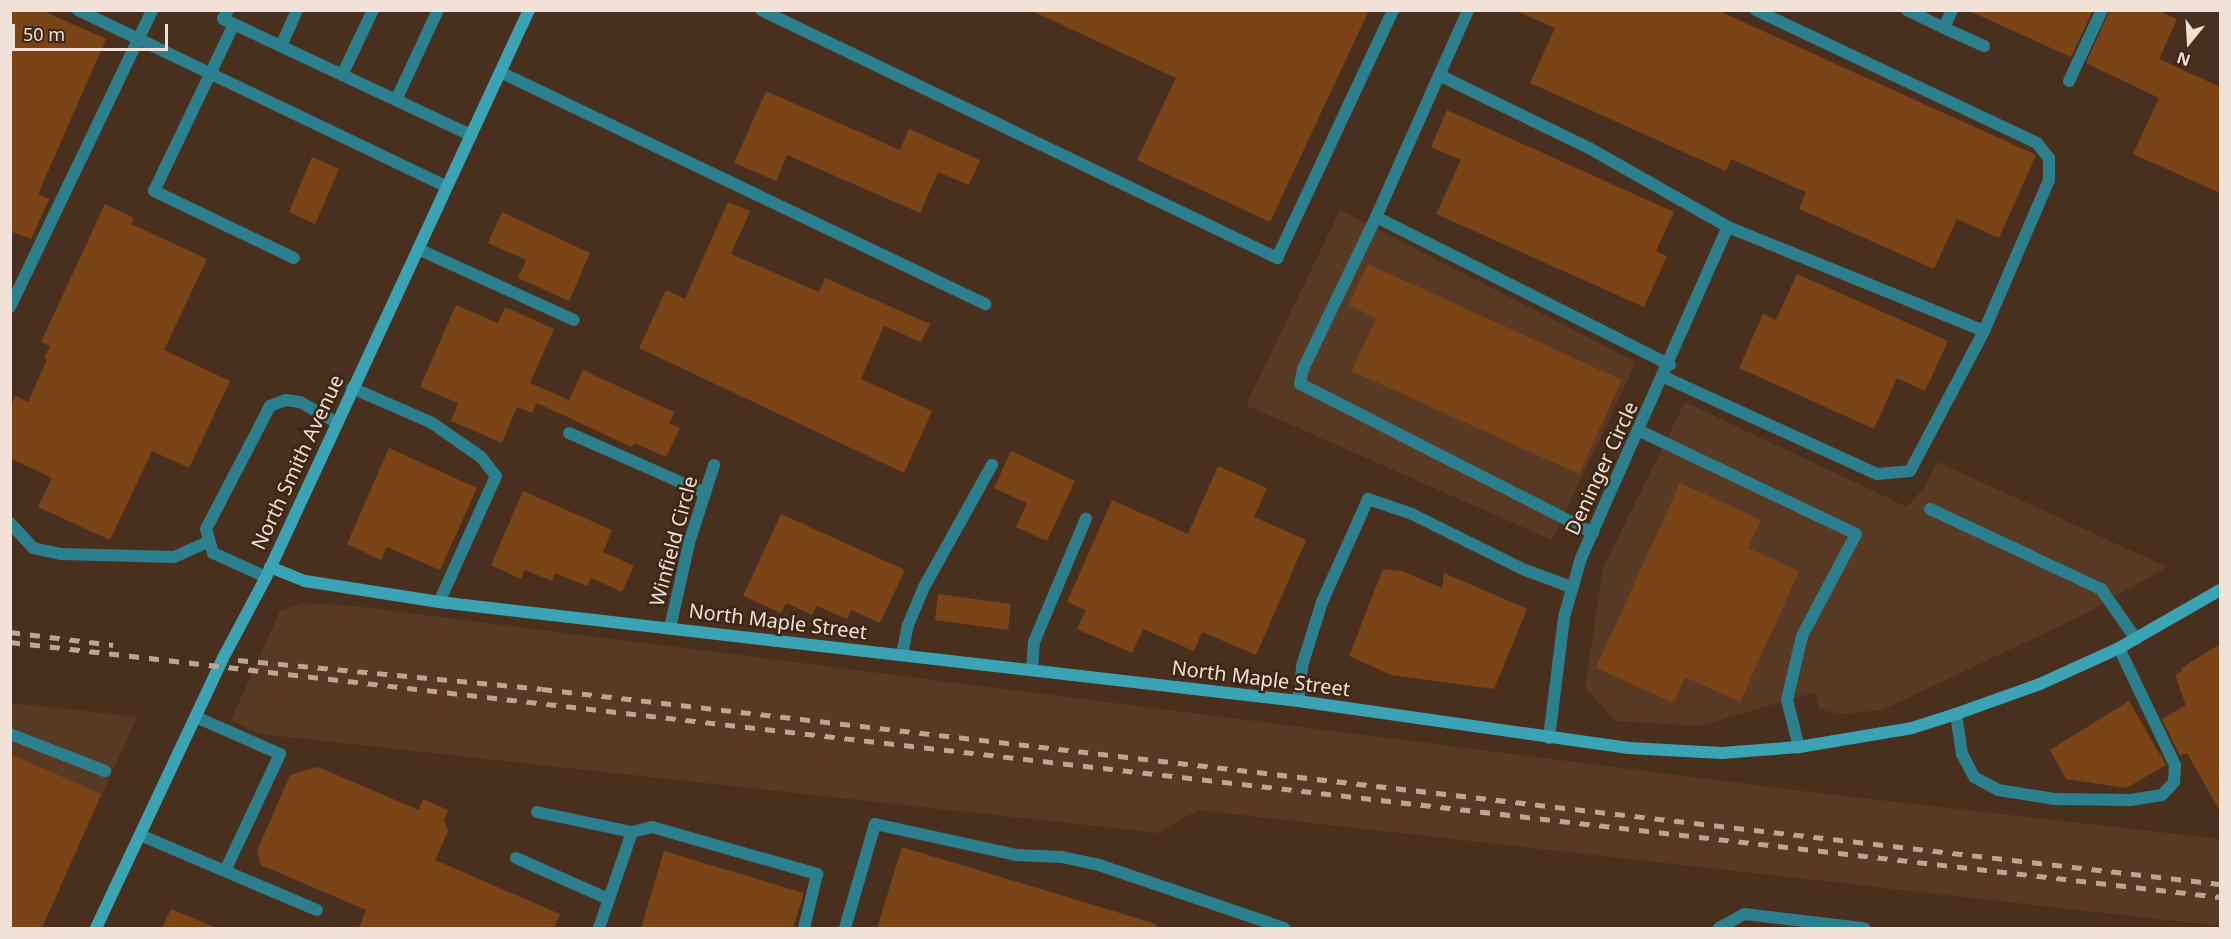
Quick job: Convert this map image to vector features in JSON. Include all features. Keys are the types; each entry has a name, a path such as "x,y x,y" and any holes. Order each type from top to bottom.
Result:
{"main road":[{"name":"North Smith Avenue","path":"96,928 268,572 529,10"},
{"name":"North Maple Street","path":"268,572 305,582 440,602 1298,701 1629,748 1722,753 1798,747 1912,728 1956,714 2040,684 2119,648 2220,590"}],"street":[{"path":"78,10 447,187"},
{"path":"10,307 152,10"},
{"path":"228,10 223,19 471,135"},
{"path":"281,46 297,10"},
{"path":"342,75 373,10"},
{"path":"396,100 438,10"},
{"path":"761,10 1277,258 1393,10"},
{"path":"1467,10 1376,216 1303,369 1300,384 1593,533"},
{"path":"1664,377 1877,474 1894,475 1910,471 1984,331 2049,180 2049,158 2037,143 1756,10"},
{"path":"1907,10 1984,46"},
{"path":"1944,28 1952,10"},
{"path":"2068,81 2102,10"},
{"path":"234,24 154,191 294,258"},
{"path":"500,72 985,304"},
{"path":"1439,75 1589,148 1728,226 1984,331"},
{"path":"1376,216 1670,365"},
{"name":"Deninger Circle","path":"1549,738 1571,587 1593,533 1670,365 1728,226"},
{"path":"418,249 574,320"},
{"path":"352,388 432,423 481,458 496,476 440,602"},
{"path":"268,572 213,553 207,542 206,529 270,406 286,400 300,402 336,422"},
{"path":"1640,431 1856,534 1802,636 1787,700 1798,747"},
{"path":"569,433 705,493"},
{"name":"Winfield Circle","path":"670,628 714,465"},
{"path":"902,655 908,625 924,587 992,465"},
{"path":"1298,701 1302,666 1322,602 1368,499 1412,514 1525,570 1571,587"},
{"path":"1930,509 2101,589 2136,639"},
{"path":"1032,670 1034,642 1086,518"},
{"path":"10,523 33,548 61,554 174,557 207,542"},
{"path":"1956,714 1962,754 1974,777 1998,790 2055,800 2130,800 2162,795 2174,782 2175,765 2119,648"},
{"path":"196,717 280,754 225,871"},
{"path":"10,734 105,771"},
{"path":"537,812 632,832 652,827 817,874 804,928"},
{"path":"846,928 875,824 1016,855 1062,857 1096,864 1284,928"},
{"path":"598,928 632,832"},
{"path":"140,835 317,910"},
{"path":"516,858 608,899"},
{"path":"1719,928 1744,914 1864,928"}],"shaded area":[{"path":"1340,210 1636,362 1552,540 1246,405"},
{"path":"1685,402 1907,507 1924,488 1937,462 2167,567 2081,616 1882,710 1839,714 1819,709 1815,692 1700,726 1615,721 1585,687 1603,568"},
{"path":"303,603 354,606 1818,793 2220,839 2220,926 1198,810 1159,833 260,734 231,720 280,611"},
{"path":"11,703 137,717 42,928 11,928"}],"building":[{"path":"10,10 41,10 106,39 38,194 49,199 31,239 10,231"},
{"path":"1030,10 1369,10 1270,222 1137,160 1176,78"},
{"path":"1514,10 1717,10 2036,155 1999,238 1957,219 1934,269 1799,209 1806,192 1731,159 1726,171 1530,83 1555,28"},
{"path":"1967,10 2093,10 2071,57"},
{"path":"2110,10 2157,10 2177,19 2159,59 2220,87 2220,193 2133,154 2159,98 2086,63"},
{"path":"766,91 900,150 909,129 980,160 969,185 938,172 920,213 787,155 776,181 734,163"},
{"path":"1447,110 1674,212 1656,251 1667,256 1644,307 1436,214 1461,160 1431,147"},
{"path":"312,157 339,169 315,224 289,212"},
{"path":"728,202 750,211 731,254 819,292 825,278 930,324 921,342 884,326 861,379 932,411 904,473 639,348 666,290 685,299"},
{"path":"105,204 134,218 131,224 207,259 164,350 230,381 189,468 152,451 110,540 38,507 52,478 10,458 10,407 16,396 28,402 47,360 44,358 50,346 41,342"},
{"path":"502,212 590,253 569,301 518,278 526,260 488,243"},
{"path":"1368,264 1622,380 1579,474 1352,371 1376,318 1349,305"},
{"path":"1797,274 1948,341 1925,391 1897,378 1874,429 1739,368 1763,314 1776,320"},
{"path":"456,305 498,323 505,307 554,329 530,383 569,400 583,370 674,412 669,423 680,428 666,457 634,443 632,447 537,403 532,413 517,407 502,443 451,421 458,403 420,387"},
{"path":"389,448 477,488 440,570 387,547 381,560 347,544"},
{"path":"1011,451 1075,481 1047,541 1016,527 1027,503 994,488"},
{"path":"1218,466 1267,488 1254,517 1306,540 1256,655 1202,632 1194,651 1143,629 1132,653 1077,629 1086,610 1067,602 1112,500 1188,534"},
{"path":"1680,483 1761,520 1748,548 1799,571 1740,702 1685,677 1674,703 1596,668"},
{"path":"523,491 612,530 603,552 634,566 622,592 591,578 587,586 555,573 552,581 525,570 521,579 491,565"},
{"path":"781,514 905,570 880,623 851,610 847,619 817,606 812,615 786,603 781,613 743,596"},
{"path":"1383,569 1402,571 1442,588 1444,573 1527,609 1494,689 1391,675 1349,656"},
{"path":"938,594 1011,604 1008,630 935,620"},
{"path":"2220,644 2220,811 2187,753 2180,756 2162,719 2186,705 2175,675 2182,671 2180,669"},
{"path":"2129,701 2166,765 2126,788 2066,779 2050,750"},
{"path":"10,754 101,794 42,928 10,928"},
{"path":"318,767 419,810 423,799 448,810 444,820 448,831 435,860 560,914 554,928 359,928 366,910 261,865 257,851 290,775"},
{"path":"902,847 1156,924 1156,928 877,928"},
{"path":"664,851 804,893 793,928 641,928"},
{"path":"171,909 216,928 162,928"}],"railway":[{"path":"10,632 113,645"},
{"path":"10,642 2220,897"},
{"path":"238,660 542,689 2220,884"}]}
